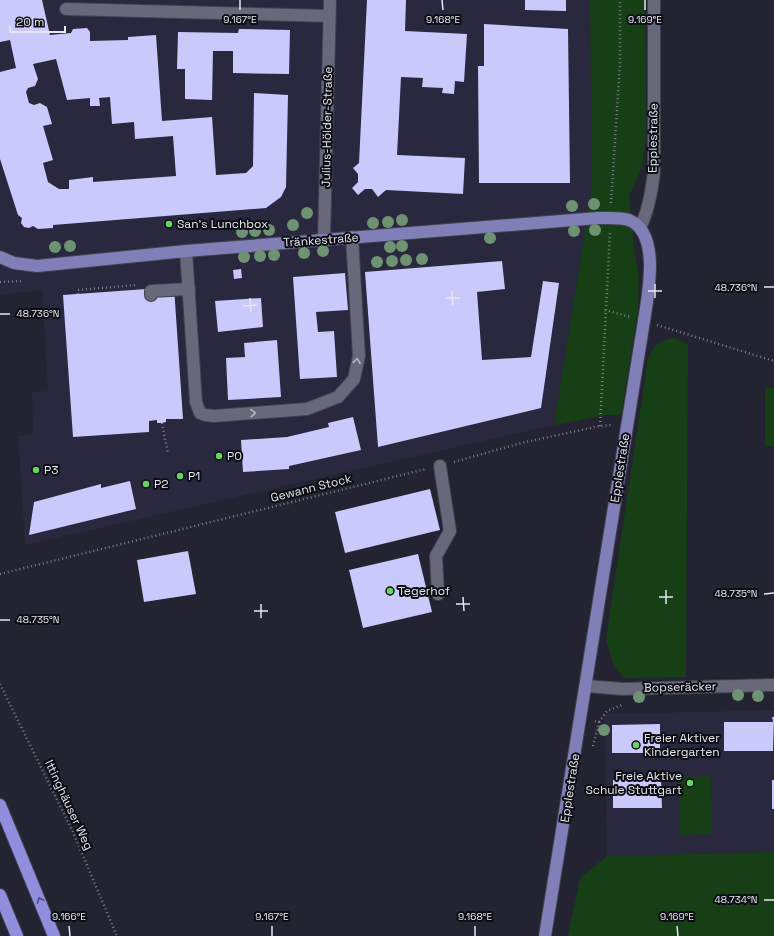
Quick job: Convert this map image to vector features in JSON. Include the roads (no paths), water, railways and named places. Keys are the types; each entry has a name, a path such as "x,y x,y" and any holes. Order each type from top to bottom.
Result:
{"highway":[{"path":"0,805 54,936"},
{"path":"0,895 17,936"}],"main road":[{"name":"Tränkestraße","path":"0,257 14,263 37,266 186,250 598,218 629,220 640,228"},
{"name":"Epplestraße","path":"545,936 649,287 647,240 640,228"}],"street":[{"name":"Julius-Hölder-Straße","path":"324,239 330,0"},
{"name":"Epplestraße","path":"640,228 647,214 651,198 654,170 654,0"},
{"path":"66,9 329,16"},
{"path":"186,250 196,402 200,413 214,416 307,409 338,397 354,378 359,356 352,237"},
{"path":"151,295 151,291 189,289"},
{"path":"438,594 436,556 450,531 440,466"},
{"name":"Bopseräcker","path":"586,686 623,689 774,685"}],"place":[{"name":"San's Lunchbox","path":"169,224"},
{"name":"P0","path":"219,456"},
{"name":"P3","path":"36,470"},
{"name":"P1","path":"180,476"},
{"name":"P2","path":"146,484"},
{"name":"Tegerhof","path":"390,591"},
{"name":"Freier Aktiver Kindergarten","path":"636,745"},
{"name":"Freie Aktive Schule Stuttgart","path":"690,783"}]}
